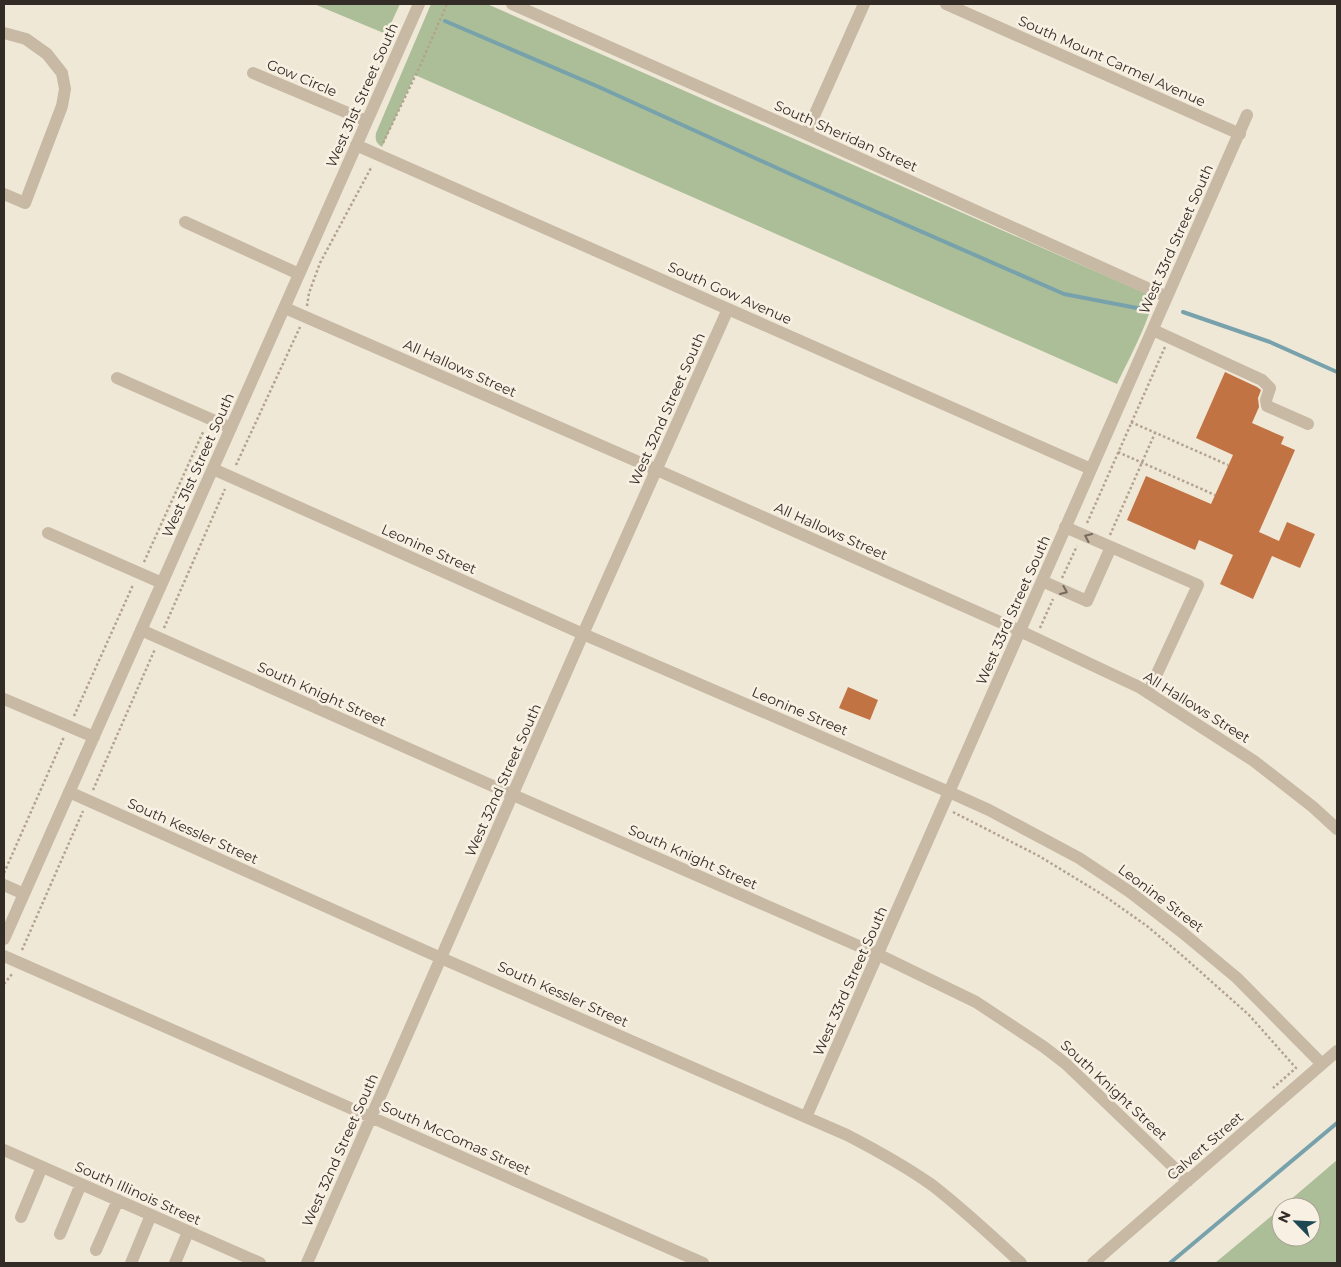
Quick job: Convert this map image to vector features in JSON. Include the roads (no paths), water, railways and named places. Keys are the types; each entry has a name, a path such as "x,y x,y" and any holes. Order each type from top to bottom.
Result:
{"street":[{"name":"West 31st Street South","path":"4,939 419,4"},
{"name":"South Sheridan Street","path":"512,4 1168,297"},
{"path":"806,134 864,4"},
{"name":"South Mount Carmel Avenue","path":"946,4 1240,134"},
{"path":"4,33 26,39 47,54 62,73 65,89 62,106 25,203 4,194"},
{"name":"Gow Circle","path":"253,74 367,121"},
{"name":"West 33rd Street South","path":"806,1117 1247,116"},
{"name":"South Gow Avenue","path":"356,145 1091,469"},
{"path":"185,222 299,274"},
{"name":"All Hallows Street","path":"285,308 1020,631 1139,687 1254,761 1313,807 1337,829"},
{"name":"West 32nd Street South","path":"307,1263 728,309"},
{"path":"1153,330 1267,383 1270,388 1266,400 1267,406 1308,424"},
{"path":"117,378 231,428"},
{"name":"Leonine Street","path":"213,469 584,634 949,792 989,810 1079,858 1130,892 1237,978 1322,1064"},
{"path":"1065,527 1198,585 1148,693"},
{"path":"48,533 162,583"},
{"path":"1042,582 1087,601 1108,546"},
{"name":"South Knight Street","path":"142,630 877,954 976,1002 1044,1047 1080,1076 1188,1181"},
{"path":"4,698 94,737"},
{"name":"South Kessler Street","path":"69,792 441,958 832,1127 874,1149 933,1186 1021,1263"},
{"path":"4,886 24,894"},
{"name":"South McComas Street","path":"4,956 703,1263"},
{"name":"Calvert Street","path":"1093,1263 1337,1051"},
{"name":"South Illinois Street","path":"5,1153 42,1167 260,1263"},
{"path":"21,1217 42,1167"},
{"path":"60,1234 80,1184"},
{"path":"96,1250 118,1200"},
{"path":"131,1263 151,1215"},
{"path":"175,1263 188,1232"}],"waterway":[{"path":"445,21 599,87 799,178 1064,294 1142,309"},
{"path":"1183,312 1270,342 1337,372"},
{"path":"1170,1263 1337,1123"}]}
